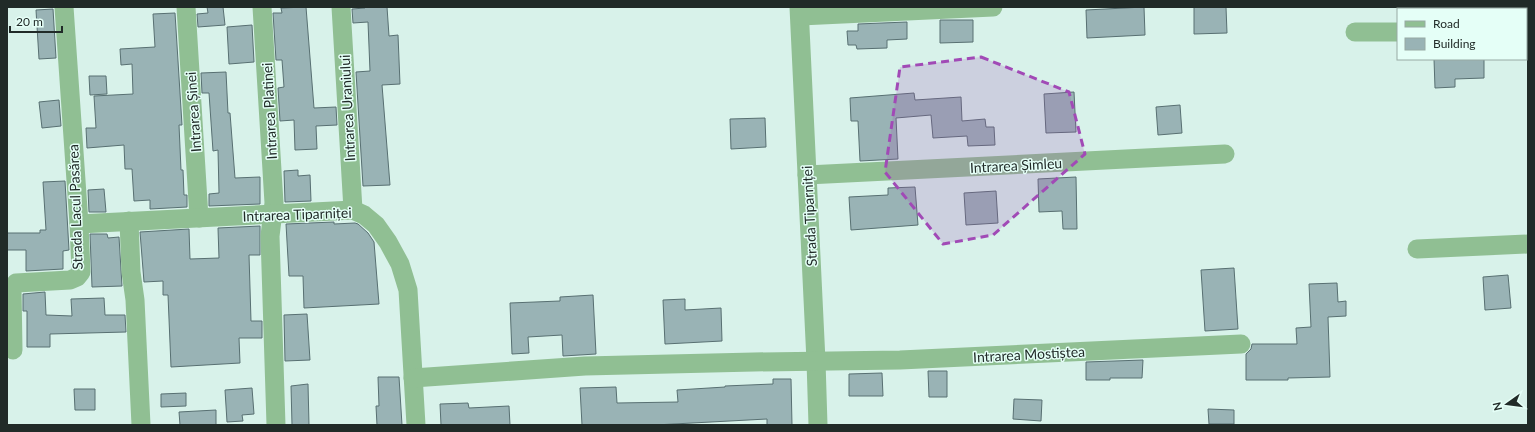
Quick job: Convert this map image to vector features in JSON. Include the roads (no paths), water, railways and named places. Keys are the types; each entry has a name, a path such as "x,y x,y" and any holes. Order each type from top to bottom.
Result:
{"street":[{"name":"Strada Lacul Pasărea","path":"13,350 12,289 16,283 70,280 78,277 81,272 64,7"},
{"name":"Intrarea Șinei","path":"186,7 200,218"},
{"name":"Intrarea Platinei","path":"262,7 274,203 270,236 276,425"},
{"name":"Intrarea Uraniului","path":"341,7 353,210"},
{"path":"800,12 993,7"},
{"name":"Strada Tiparniței","path":"800,12 818,425"},
{"path":"1355,32 1397,32"},
{"name":"Intrarea Șimleu","path":"807,175 1225,154"},
{"name":"Intrarea Tiparniței","path":"79,224 353,210 364,215 376,225 388,242 400,264 408,290 416,425"},
{"path":"129,222 131,272 135,300 141,425"},
{"path":"1417,249 1528,244"},
{"name":"Intrarea Mostiștea","path":"413,378 585,366 900,360 1241,344"}]}
